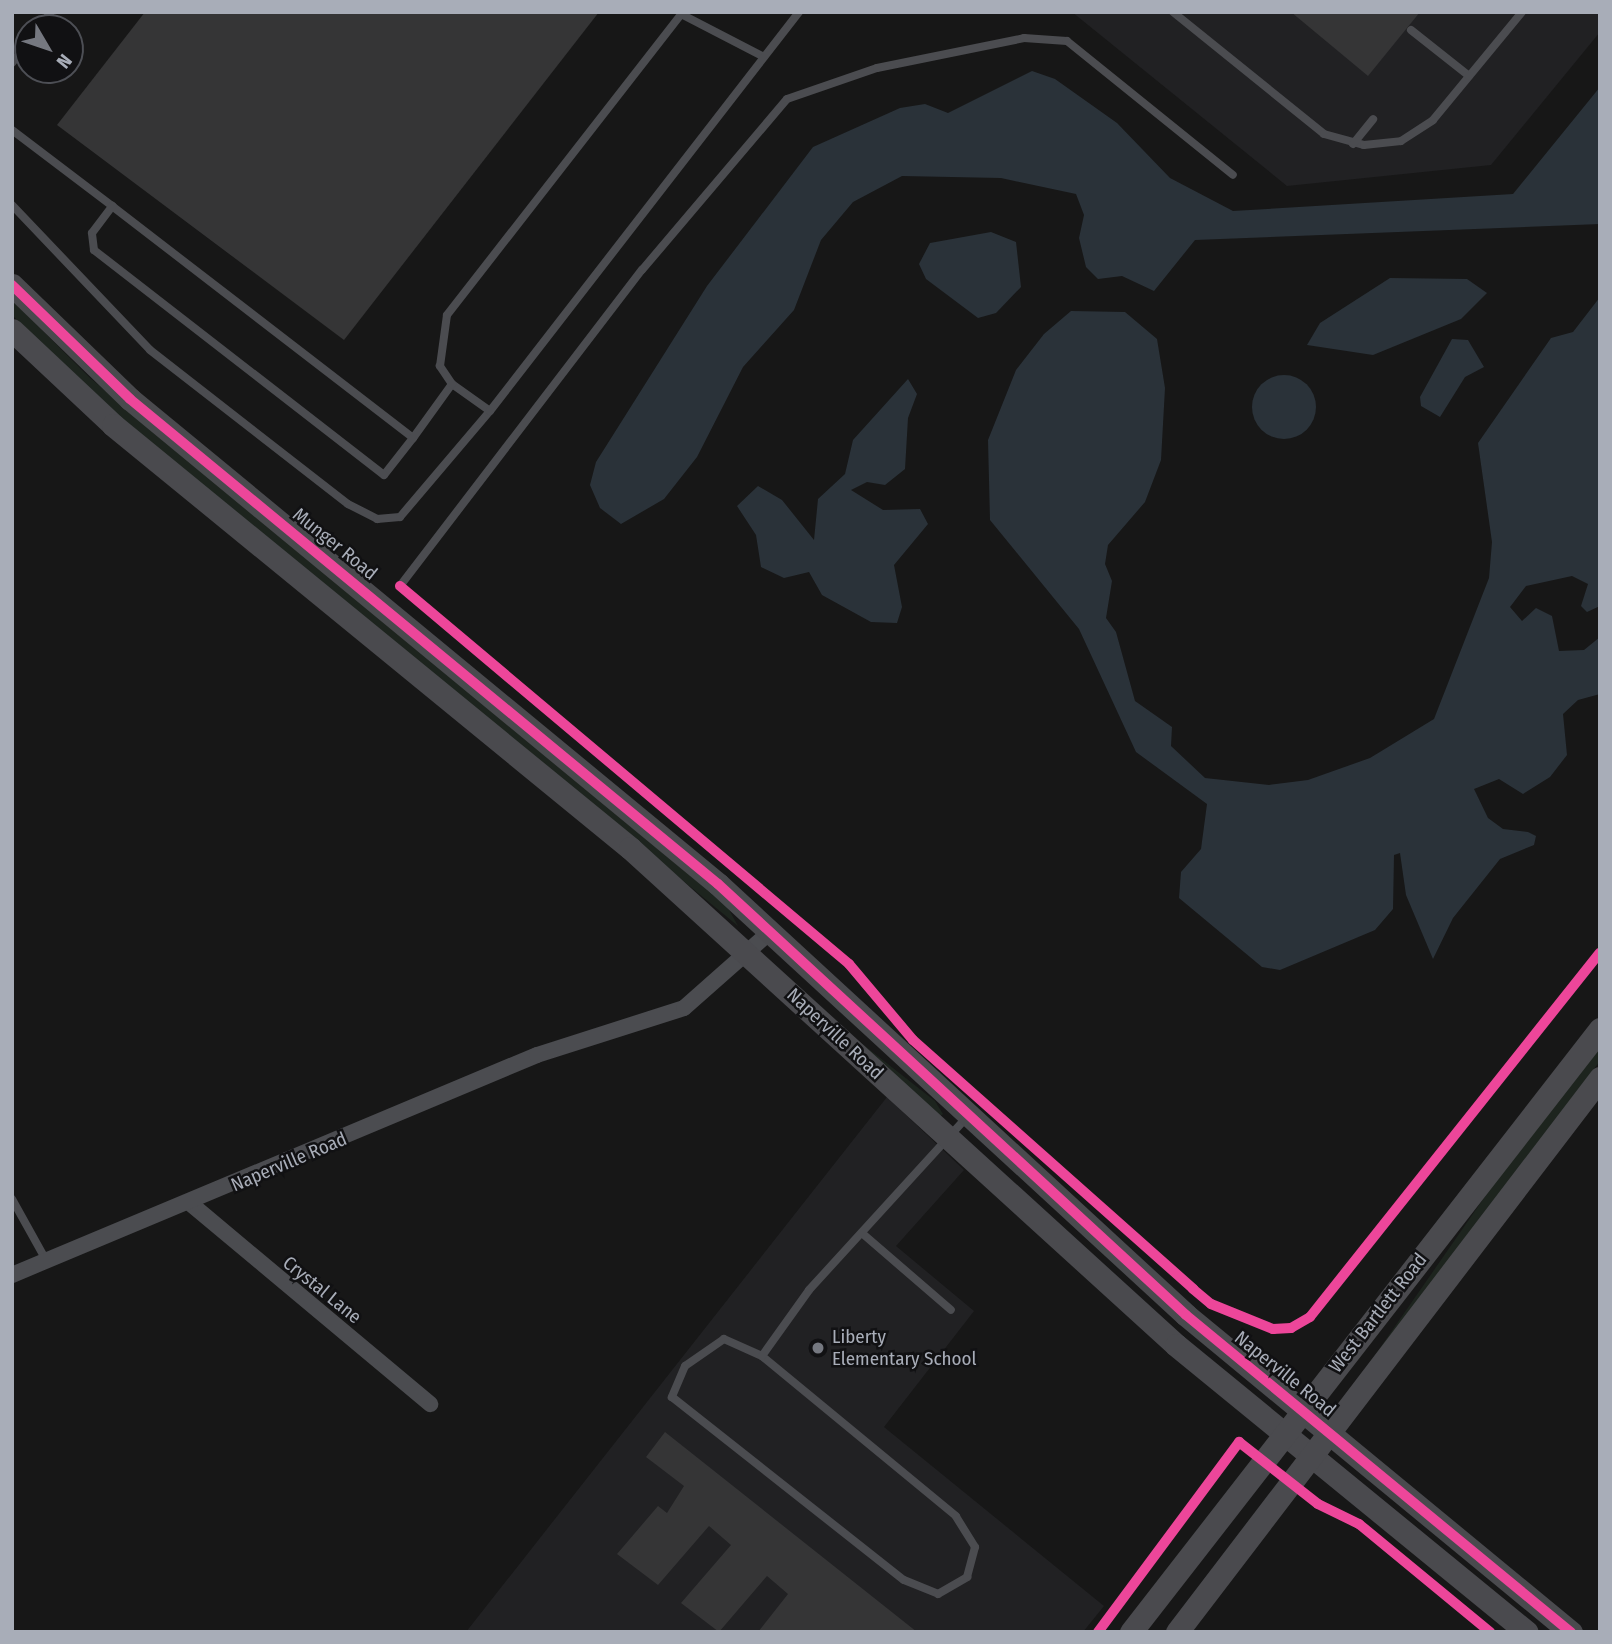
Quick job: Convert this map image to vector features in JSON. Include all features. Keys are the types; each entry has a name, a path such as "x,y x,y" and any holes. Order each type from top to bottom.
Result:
{"street":[{"name":"Munger Road","path":"12,285 130,399 604,786 771,932"},
{"path":"12,330 105,418 562,791 750,954"},
{"name":"Naperville Road","path":"12,1275 191,1204 537,1055 684,1008 750,954 771,932 1121,1258 1571,1632"},
{"name":"Naperville Road","path":"750,954 946,1140 1283,1434 1527,1632"},
{"name":"West Bartlett Road","path":"1131,1632 1301,1410 1600,1029"},
{"name":"West Bartlett Road","path":"1177,1632 1331,1434 1600,1078"},
{"name":"Crystal Lane","path":"191,1204 429,1404"}],"lane":[{"path":"12,205 149,350 348,504 377,519 400,517 418,501 490,411 799,12"},
{"path":"1173,12 1324,134 1353,144 1415,135 1522,12"},
{"path":"490,411 452,384 440,366 447,315 681,14 764,57"},
{"path":"1411,30 1469,76"},
{"path":"400,586 642,270 787,99 877,68 1010,41 1067,41 1233,175"},
{"path":"1353,144 1373,119"},
{"path":"12,130 413,438"},
{"path":"112,206 92,233 94,250 384,475 452,384"},
{"path":"762,1356 809,1290 863,1234 967,1117"},
{"path":"12,1199 46,1260"},
{"path":"863,1234 951,1310"},
{"path":"724,1339 762,1356 956,1516 975,1547 967,1577 938,1594 904,1580 672,1397 685,1366 724,1339"}],"shaded area":[{"path":"1072,12 1600,12 1600,32 1491,165 1287,186"},
{"path":"1032,71 1055,79 1117,123 1170,178 1233,211 1513,194 1600,87 1600,224 1195,240 1154,291 1122,276 1098,279 1086,267 1079,238 1084,215 1076,194 1001,178 902,176 853,202 821,240 794,310 743,367 697,457 664,499 621,524 600,508 590,485 596,462 707,286 813,147 900,108 925,104 948,113"},
{"path":"991,232 1016,242 1021,287 996,313 978,318 926,279 919,264 930,243"},
{"path":"1390,278 1467,279 1487,293 1461,319 1373,355 1307,345 1320,323"},
{"path":"1600,297 1600,606 1587,612 1581,606 1588,584 1572,576 1526,586 1510,607 1522,621 1536,608 1552,616 1559,651 1584,650 1600,637 1600,694 1578,700 1563,714 1567,755 1550,777 1523,794 1499,779 1474,789 1488,818 1503,829 1528,832 1536,836 1534,845 1500,859 1453,918 1433,959 1406,895 1400,853 1394,855 1393,909 1375,930 1280,970 1262,967 1179,898 1181,872 1201,849 1207,804 1136,752 1079,629 990,520 988,440 1016,370 1044,334 1071,311 1125,312 1157,339 1165,388 1161,460 1145,502 1108,545 1105,564 1112,581 1106,618 1116,632 1135,701 1172,727 1171,746 1205,778 1269,785 1308,780 1370,758 1434,719 1489,578 1492,542 1478,443 1551,338 1573,332"},
{"path":"12,300 89,377 727,906 738,926 126,422 12,315"},
{"path":"1452,339 1468,340 1484,367 1465,377 1440,417 1421,406 1420,397"},
{"path":"1284,375 1296,377 1307,384 1314,395 1314,419 1307,430 1296,437 1284,439 1272,437 1261,430 1254,419 1252,407 1254,395 1261,384 1272,377"},
{"path":"908,379 917,394 908,418 905,469 885,485 867,482 851,490 883,510 920,509 928,524 894,565 902,607 897,623 871,622 822,595 809,572 784,578 761,567 756,535 737,506 758,486 782,500 814,540 818,499 845,474 853,440"},
{"path":"842,1028 935,1101 943,1114 938,1118"},
{"path":"1600,1045 1600,1061 1373,1358 1495,1182"},
{"name":"Liberty Elementary School","path":"887,1097 964,1170 896,1246 974,1311 884,1427 1104,1606 1083,1632 466,1632"}],"building":[{"path":"145,12 599,12 344,340 57,125"},
{"path":"1291,12 1420,12 1368,76"},
{"path":"665,1432 917,1632 758,1632 788,1594 767,1576 719,1632 681,1603 731,1545 709,1526 658,1585 617,1554 658,1506 667,1513 684,1486 646,1457"}],"cycle path":[{"path":"12,285 130,399 718,884 1186,1315 1571,1632"},
{"path":"400,586 849,964 913,1040 1193,1289 1211,1304 1273,1329 1291,1328 1310,1317 1600,953"},
{"path":"1098,1632 1239,1442 1318,1504 1359,1524 1490,1632"}],"place":[{"name":"Liberty Elementary School","path":"818,1348"}]}
